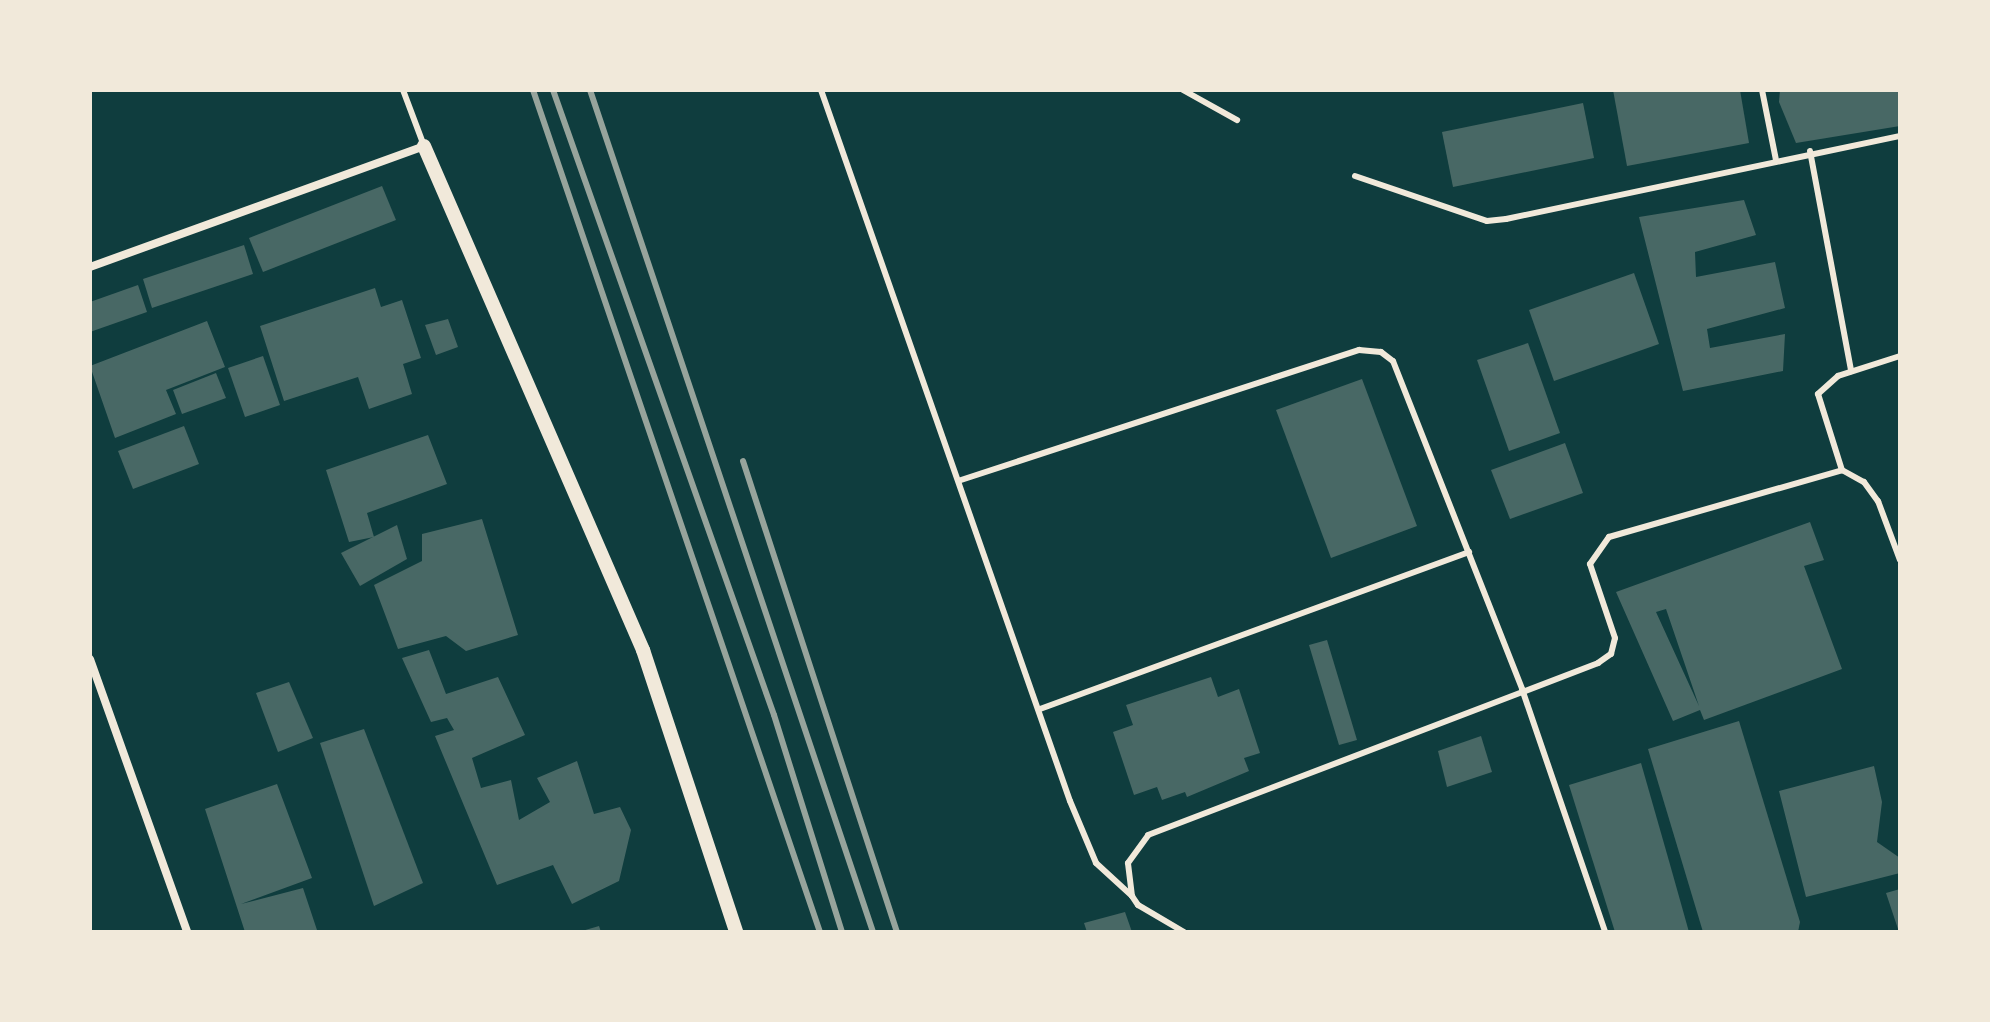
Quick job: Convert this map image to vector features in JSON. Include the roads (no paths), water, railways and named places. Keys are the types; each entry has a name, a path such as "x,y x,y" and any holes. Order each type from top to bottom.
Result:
{"street":[{"path":"90,267 424,146 643,650 736,932"},
{"path":"90,659 187,932"}],"lane":[{"path":"403,90 424,146"},
{"path":"821,90 1096,863 1138,905 1184,932"},
{"path":"1183,90 1237,120"},
{"path":"1762,90 1776,160"},
{"path":"1355,176 1487,221 1810,151 1900,136"},
{"path":"1810,151 1851,371"},
{"path":"961,480 1359,350 1381,352 1393,361 1522,689 1605,932"},
{"path":"1900,356 1851,371 1818,394 1842,470 1864,482 1878,501 1900,560"},
{"path":"1132,896 1127,878 1136,848 1172,822 1611,654 1615,638 1590,578 1590,564 1609,537 1842,470"},
{"path":"1040,709 1469,552"}],"railway":[{"path":"533,90 820,932"},
{"path":"553,90 774,715 842,932"},
{"path":"590,90 873,932"},
{"path":"743,461 897,932"}]}
